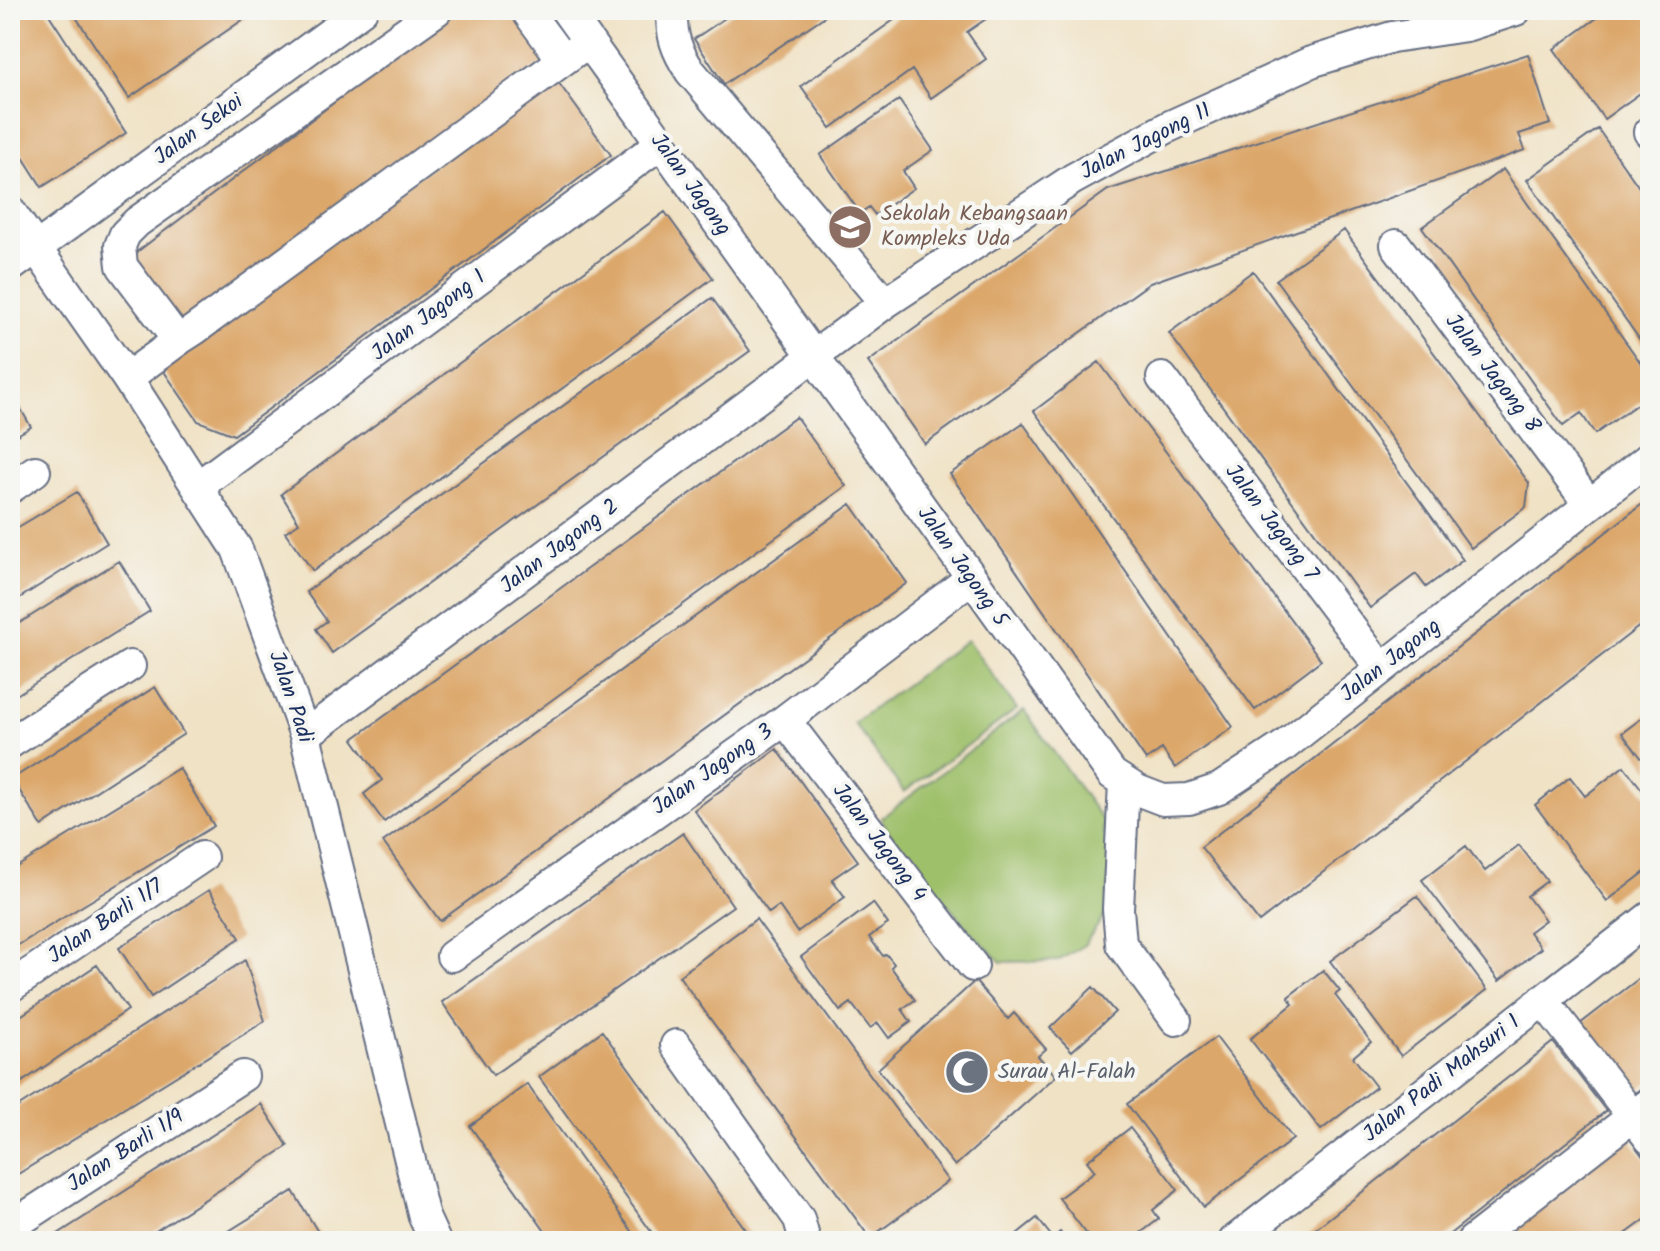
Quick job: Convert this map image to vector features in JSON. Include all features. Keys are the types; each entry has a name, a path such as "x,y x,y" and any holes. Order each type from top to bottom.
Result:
{"street":[{"name":"Jalan Sekoi","path":"10,267 362,10"},
{"path":"180,339 171,333 122,266 120,246 125,234 137,222 437,10"},
{"path":"526,10 562,59"},
{"name":"Jalan Jagong","path":"566,10 815,358"},
{"path":"672,10 671,30 677,51 690,71 885,303"},
{"name":"Jalan Jagong 11","path":"815,358 885,303 1073,179 1168,127 1311,62 1392,37 1466,26 1516,10"},
{"path":"127,378 588,42"},
{"name":"Jalan Jagong 1","path":"197,487 660,144"},
{"name":"Jalan Padi","path":"10,211 127,378 237,549 305,735 424,1217 435,1241"},
{"name":"Jalan Jagong 8","path":"1396,245 1589,504"},
{"name":"Jalan Jagong 5","path":"815,358 970,579 1118,778"},
{"name":"Jalan Jagong 2","path":"305,735 815,358"},
{"name":"Jalan Jagong 7","path":"1162,378 1381,668"},
{"name":"Jalan Jagong","path":"1118,778 1163,800 1189,799 1219,789 1284,746 1650,457"},
{"name":"Jalan Jagong 3","path":"452,956 785,720 970,579"},
{"path":"10,743 130,666"},
{"name":"Jalan Jagong 4","path":"785,720 973,966"},
{"path":"1118,778 1121,944 1176,1020"},
{"name":"Jalan Barli 1/7","path":"10,987 202,857"},
{"name":"Jalan Padi Mahsuri 1","path":"1234,1241 1650,917"},
{"path":"1472,1241 1644,1120 1543,1000"},
{"path":"676,1045 799,1219 805,1241"},
{"name":"Jalan Barli 1/9","path":"10,1227 243,1076"}],"green space":[{"path":"967,640 1017,709 904,792 854,723"},
{"path":"1024,710 1103,821 1111,861 1105,915 1084,945 1058,961 1001,962 966,927 890,834 881,818"}],"building":[{"path":"10,10 46,10 126,133 42,187 10,137"},
{"path":"74,10 257,10 129,98"},
{"path":"456,10 516,10 553,55 178,328 129,258"},
{"path":"737,10 834,10 724,84 694,39"},
{"path":"908,10 999,10 967,32 986,59 931,98 912,70 831,128 801,86"},
{"path":"1608,10 1650,10 1650,86 1604,119 1554,49"},
{"path":"1528,54 1550,124 1519,134 1525,150 1150,283 925,444 868,362 1108,190"},
{"path":"553,75 611,155 234,435 198,421 163,370"},
{"path":"899,100 933,150 903,171 914,188 875,215 869,207 860,213 820,155"},
{"path":"1598,129 1650,203 1650,354 1527,180"},
{"path":"1503,169 1650,376 1650,395 1595,434 1581,413 1563,426 1422,227"},
{"path":"665,212 713,278 313,571 285,532 299,523 281,494"},
{"path":"1344,230 1529,483 1526,507 1471,548 1276,280"},
{"path":"1253,271 1463,560 1426,587 1416,574 1370,608 1169,333"},
{"path":"712,298 750,351 332,653 316,629 327,621 306,592"},
{"path":"1099,362 1321,660 1255,710 1034,411"},
{"path":"10,390 31,427 10,439"},
{"path":"796,417 846,486 384,822 364,794 382,780 353,739"},
{"path":"1023,423 1233,727 1175,768 1162,749 1146,760 950,474"},
{"path":"77,492 107,543 10,604 10,532"},
{"path":"1650,498 1650,618 1259,922 1201,847"},
{"path":"851,504 907,583 440,921 383,842"},
{"path":"119,561 150,611 10,699 10,629"},
{"path":"155,687 184,734 42,826 12,779"},
{"path":"1650,712 1650,769 1622,733"},
{"path":"777,749 858,861 832,879 845,897 797,932 779,906 769,913 694,810"},
{"path":"1624,766 1650,800 1650,868 1607,901 1535,805 1570,777 1585,796"},
{"path":"179,768 214,826 10,950 10,871"},
{"path":"683,833 733,906 493,1075 442,1002"},
{"path":"1519,845 1547,881 1527,896 1545,920 1529,932 1541,948 1499,981 1422,880 1466,846 1485,871"},
{"path":"209,890 240,938 151,997 119,948"},
{"path":"1417,896 1487,990 1401,1056 1330,961"},
{"path":"873,903 888,924 869,937 883,956 886,954 894,964 891,967 915,1000 902,1009 911,1022 889,1038 878,1023 870,1028 851,1003 840,1011 801,957"},
{"path":"756,919 948,1181 870,1238 679,976"},
{"path":"245,960 265,1021 10,1179 10,1112"},
{"path":"97,965 128,1010 10,1090 10,1023"},
{"path":"1323,970 1340,991 1335,995 1371,1042 1353,1057 1376,1087 1321,1130 1250,1039 1293,1004 1288,997"},
{"path":"1650,970 1650,1081 1634,1094 1580,1024"},
{"name":"Surau Al-Falah","path":"975,981 1008,1019 1014,1013 1046,1049 1038,1056 1056,1076 955,1166 878,1069"},
{"path":"1093,987 1115,1012 1072,1051 1050,1028"},
{"path":"602,1031 754,1241 658,1241 539,1077"},
{"path":"1216,1037 1293,1139 1204,1207 1127,1104"},
{"path":"1553,1042 1606,1111 1441,1241 1300,1241"},
{"path":"527,1084 639,1241 552,1241 470,1126"},
{"path":"261,1104 288,1146 140,1241 47,1241"},
{"path":"1130,1128 1178,1190 1153,1210 1159,1219 1130,1241 1092,1241 1059,1198 1095,1171 1087,1161"},
{"path":"1626,1134 1650,1166 1650,1216 1616,1241 1485,1241"},
{"path":"293,1191 321,1237 315,1241 213,1241"},
{"path":"1037,1218 1053,1238 1060,1232 1067,1241 1008,1241"}],"place":[{"name":"Sekolah Kebangsaan Kompleks Uda","path":"850,227"},
{"name":"Surau Al-Falah","path":"967,1072"}]}
